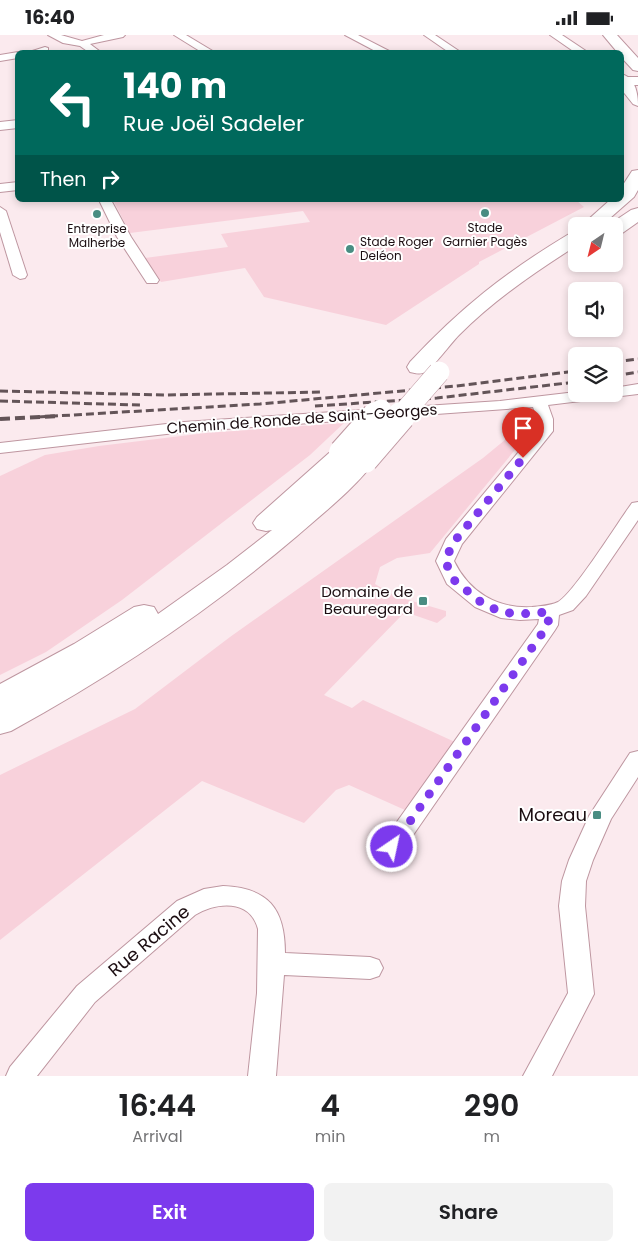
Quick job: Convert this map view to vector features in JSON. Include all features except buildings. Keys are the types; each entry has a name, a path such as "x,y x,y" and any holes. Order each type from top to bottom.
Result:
{"highway":[{"path":"610,35 623,50"},
{"path":"622,35 638,53"},
{"path":"624,51 638,67"},
{"path":"626,80 638,101"},
{"path":"624,198 638,175"},
{"path":"621,217 638,200"},
{"path":"603,217 620,202"},
{"path":"623,222 638,214"},
{"path":"623,224 638,219"},
{"path":"0,723 100,665 190,606 311,511 353,456 429,369 473,333 568,249"},
{"path":"0,697 85,651 172,595 228,555 288,505 353,456"}],"main road":[{"path":"0,126 15,124"}],"street":[{"path":"53,35 66,41 83,44 92,50"},
{"path":"83,44 92,40 120,35"},
{"path":"178,35 206,50"},
{"path":"350,35 382,50"},
{"path":"428,35 452,50"},
{"path":"555,35 579,50"},
{"path":"0,58 15,56"},
{"path":"0,188 15,186"},
{"path":"105,202 124,237 152,280"},
{"path":"0,211 20,275"},
{"path":"623,392 638,389"},
{"name":"Chemin de Ronde de Saint-Georges","path":"0,448 184,427 568,398"},
{"path":"539,402 545,419 546,431 453,543 445,561 454,580 482,603 501,612 520,614 549,612 566,605 579,592 638,507"},
{"path":"392,847 548,625 549,612"},
{"path":"537,1076 581,994 572,906 574,881 581,860 601,816 638,759"},
{"name":"Rue Racine","path":"20,1076 58,1026 86,994 138,948 199,899 214,895 242,897 258,905 268,917 271,934 272,963 262,1076"},
{"path":"272,963 370,968"}],"shaded area":[{"path":"114,202 578,202 584,207 479,262 479,264 386,325 264,297 245,268 161,282 145,258 228,247 221,234 310,222 303,211 130,233"},
{"path":"528,421 533,428 430,553 397,558 380,567 375,584 395,596 446,611 446,616 437,623 411,614 402,615 324,695 352,708 363,700 455,742 405,810 349,785 336,790 304,823 202,781 0,940 0,775 135,709 230,637 483,458"},
{"path":"344,423 310,455 122,600 46,652 0,675 0,476 45,455 99,446 206,433"}],"railway":[{"path":"623,361 638,359"},
{"path":"38,417 260,404 456,386 568,372"},
{"path":"623,374 638,372"},
{"path":"315,406 437,398 568,383"},
{"path":"0,391 164,395 322,392"},
{"path":"0,401 140,405"},
{"path":"0,419 59,416"}],"place":[{"name":"Stade Garnier Pagès","path":"485,213"},
{"name":"Entreprise Malherbe","path":"97,214"},
{"name":"Stade Roger Deléon","path":"350,249"},
{"name":"Domaine de Beauregard","path":"423,601"},
{"name":"Moreau","path":"597,815"}],"route":[{"path":"392,847 548,625 549,612 520,614 501,612 482,603 468,594 454,580 445,561 453,543 523,458"}]}
